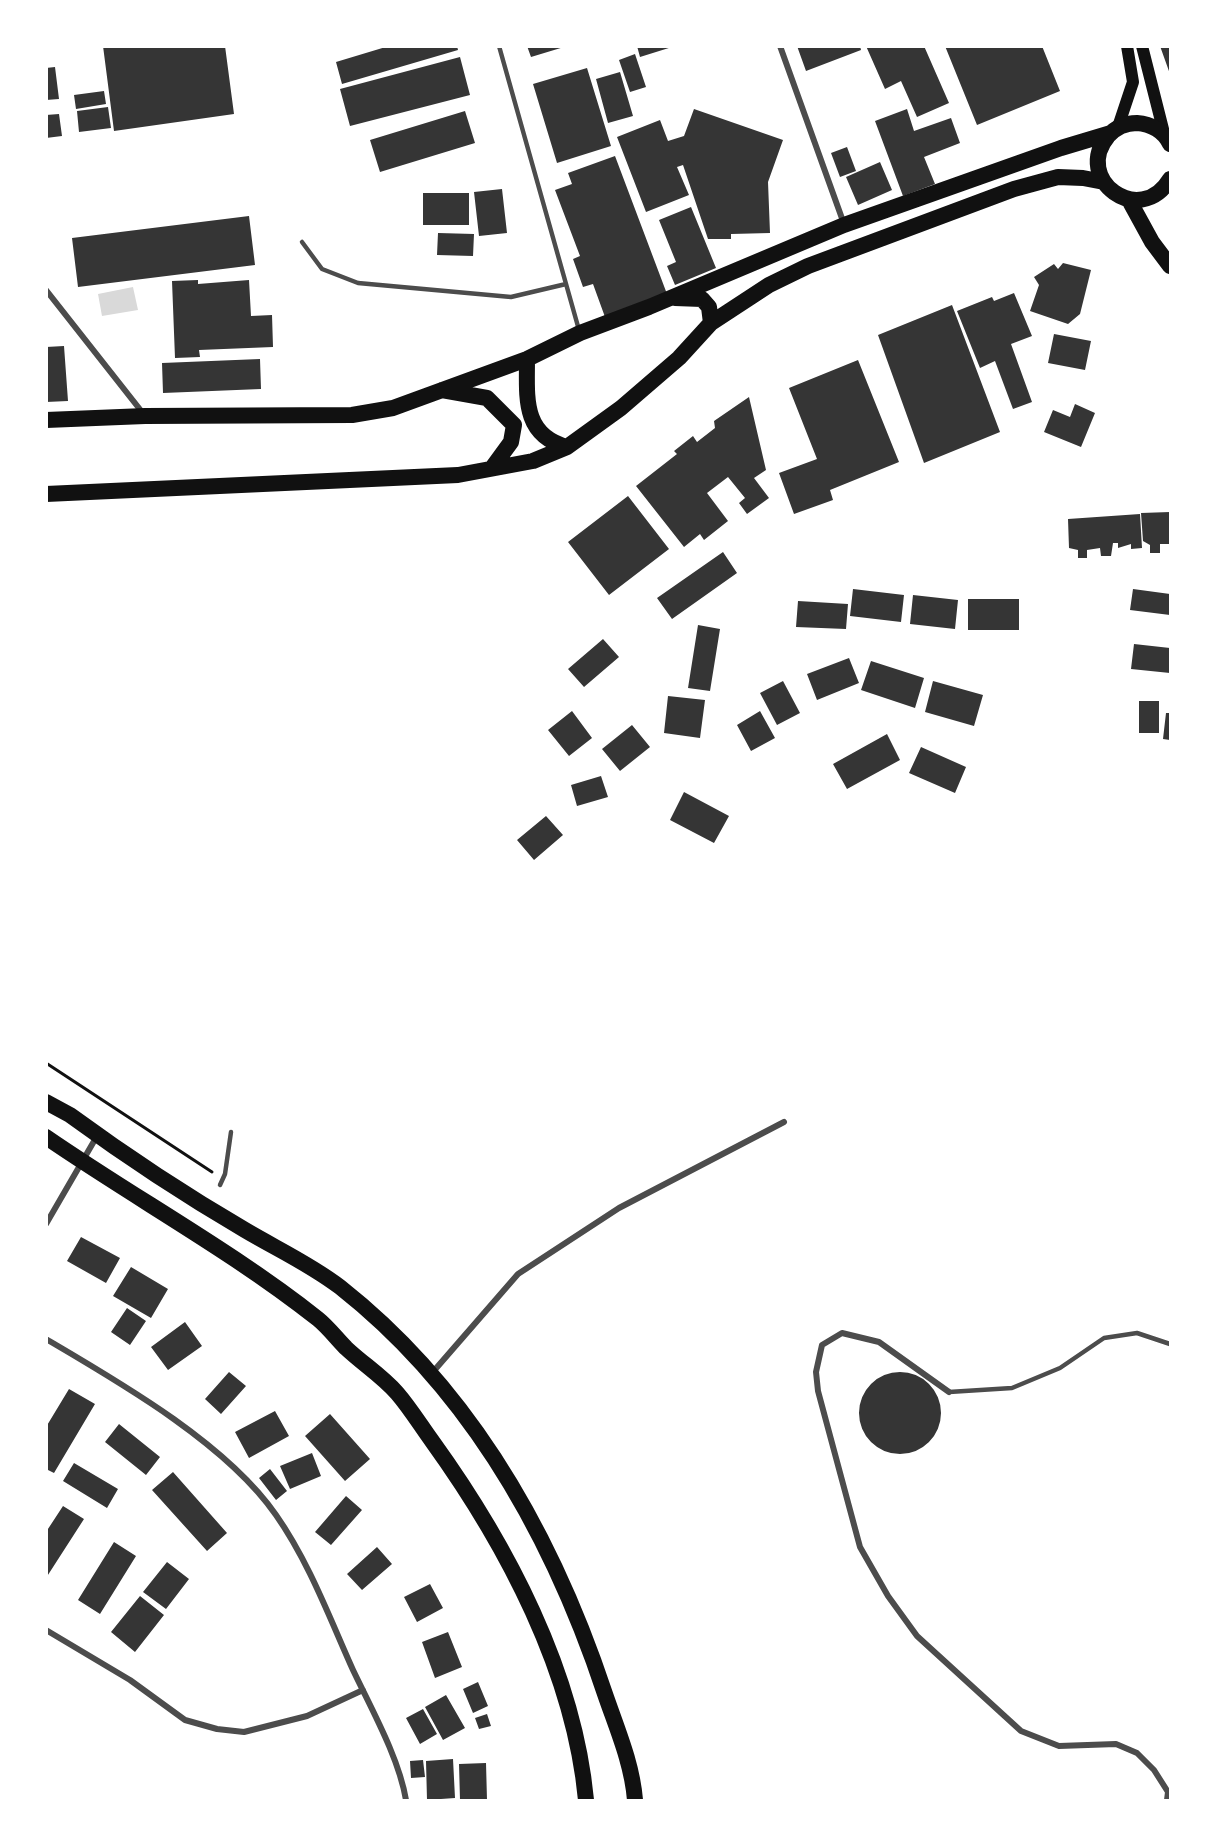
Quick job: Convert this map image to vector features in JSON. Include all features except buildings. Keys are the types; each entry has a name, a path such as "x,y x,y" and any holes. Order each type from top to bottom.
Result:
{"highway":[{"path":"46,420 145,416 352,415 393,408 527,359 580,333 672,298 844,225 1133,123 1146,124 1168,140"},
{"path":"1114,130 1098,154 1098,166 1104,182 1118,196 1129,200 1142,200 1155,196 1165,188 1170,179"},
{"path":"46,494 458,475 533,460 567,447 621,408 679,358 711,323 752,294 808,266 1014,189 1058,177 1104,182"},
{"path":"1129,200 1152,242 1170,266"},
{"path":"672,298 702,299 710,307 711,323"},
{"path":"527,359 527,407 532,420 542,436 567,447"},
{"path":"441,390 487,398 514,425 511,442 492,468"},
{"path":"46,1102 70,1115 246,1231 315,1269 342,1289 432,1373 521,1498 565,1588 623,1741 635,1800"},
{"path":"46,1137 234,1257 321,1321 337,1340 397,1394 456,1475 513,1572 548,1650 570,1715 580,1749 586,1800"}],"main road":[{"path":"1114,130 1133,82 1127,46"},
{"path":"1142,46 1168,140"}],"street":[{"path":"780,46 844,225"},
{"path":"46,290 145,416"},
{"path":"432,1373 518,1274 619,1209 784,1122"},
{"path":"46,1224 98,1135"},
{"path":"949,1392 879,1342 842,1333 822,1345 816,1372 818,1391 860,1547 888,1596 917,1636 1021,1731 1059,1746 1116,1744 1137,1753 1154,1770 1168,1792 1167,1800"},
{"path":"46,1339 118,1382 232,1464 276,1515 316,1589 363,1690 403,1783 406,1800"},
{"path":"46,1630 130,1680 185,1720 217,1729 244,1732 307,1716 363,1690"}],"lane":[{"path":"499,46 580,333"},
{"path":"302,242 322,269 358,283 511,297 566,284"},
{"path":"220,1185 225,1174 231,1132"},
{"path":"949,1392 1012,1388 1060,1368 1104,1338 1137,1333 1170,1344"}],"path":[{"path":"46,1063 212,1172"}],"shaded area":[{"path":"133,287 138,310 102,316 98,294"}]}
